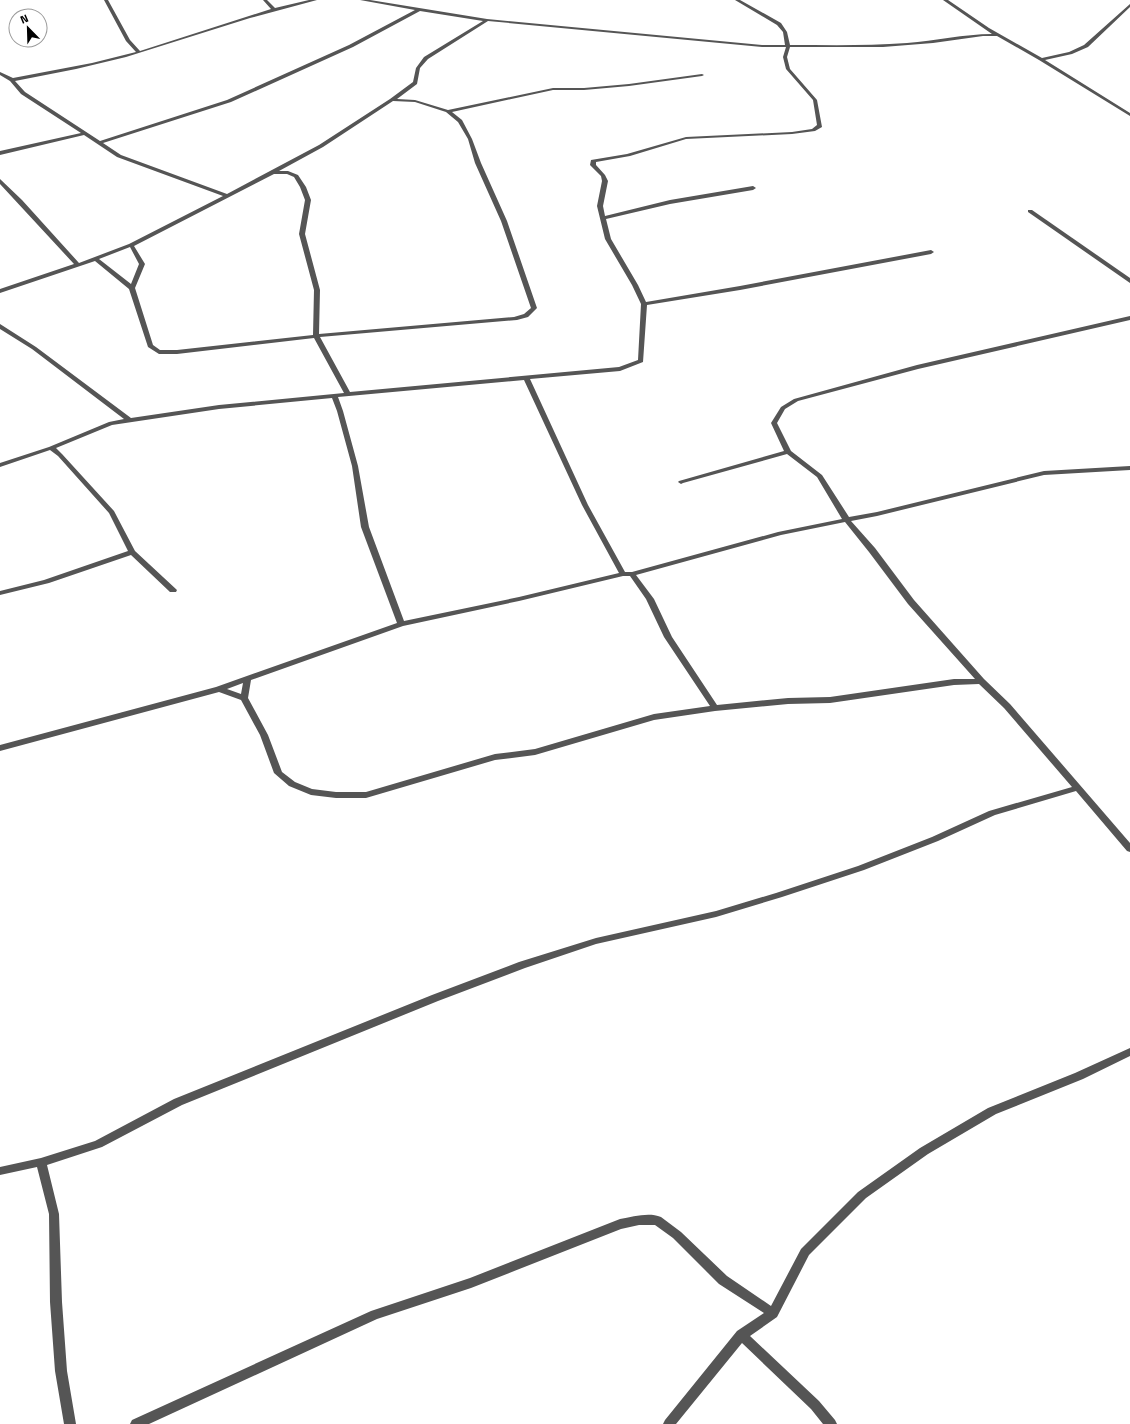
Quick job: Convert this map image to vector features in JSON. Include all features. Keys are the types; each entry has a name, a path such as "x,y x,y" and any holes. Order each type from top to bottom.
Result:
{"street":[{"path":"106,0 128,41 139,52"},
{"path":"265,0 275,10"},
{"path":"12,80 98,63 139,52 275,10 315,0"},
{"path":"362,0 389,1 420,9 487,20 722,43 788,47 883,46 933,42 983,35 999,35"},
{"path":"0,465 51,448 111,423 219,407 620,368 641,361 644,304 608,238 600,206 605,182 603,176 593,165 593,161 595,159 628,155 686,138 792,133 813,130 820,126 815,100 788,68 785,57 788,47 785,32 779,24 737,0"},
{"path":"945,0 986,29 1041,58 1130,115"},
{"path":"1041,58 1070,53 1086,46 1130,5"},
{"path":"99,143 229,101 351,46 420,9"},
{"path":"1122,14 1130,15"},
{"path":"0,291 78,265 131,245 320,146 392,100 415,83 418,68 426,58 487,20"},
{"path":"983,35 986,29"},
{"path":"0,74 12,80 22,93 119,156 226,195"},
{"path":"448,111 554,89 584,89 629,85 702,74"},
{"path":"95,258 132,288 150,346 159,352 177,352 316,336 524,317 529,315 534,308 504,221 478,163 470,139 460,121 448,111 414,101 392,100"},
{"path":"0,153 84,134"},
{"path":"271,173 288,173 296,176 303,187 308,200 302,234 317,290 316,336 348,394"},
{"path":"0,181 78,265"},
{"path":"603,218 670,202 753,188"},
{"path":"1030,211 1130,281"},
{"path":"131,245 142,264 132,288"},
{"path":"644,304 748,287 931,252"},
{"path":"1130,318 925,366 796,400 783,408 774,423 788,452 820,476 846,519 872,550 911,602 981,681 1007,706 1130,848"},
{"path":"0,326 64,370 102,402 130,420"},
{"path":"526,378 586,505 623,574"},
{"path":"334,396 340,411 355,466 365,527 401,624"},
{"path":"51,448 60,454 112,512 132,552 173,590"},
{"path":"681,482 788,452"},
{"path":"0,748 219,689 401,624 519,599 623,574 632,574 780,533 877,514 1044,473 1130,468"},
{"path":"0,593 24,588 73,573 110,558 132,552"},
{"path":"632,574 650,599 668,637 716,708"},
{"path":"247,680 244,698 264,735 278,773 292,784 310,792 336,796 366,795 495,757 535,752 654,717 716,708 788,701 830,700 954,682 981,681"},
{"path":"219,689 244,698"},
{"path":"0,1171 41,1162 98,1144 178,1102 435,998 522,965 596,941 716,914 779,895 868,866 935,839 992,813 1078,788"},
{"path":"670,1424 741,1335 773,1313 805,1252 862,1194 924,1151 992,1111 1079,1076 1130,1052"},
{"path":"41,1162 54,1214 56,1302 61,1371 70,1424"},
{"path":"136,1424 375,1315 470,1283 620,1224 639,1220 657,1220 677,1234 723,1280 773,1313"},
{"path":"741,1335 815,1405 831,1424"}]}
